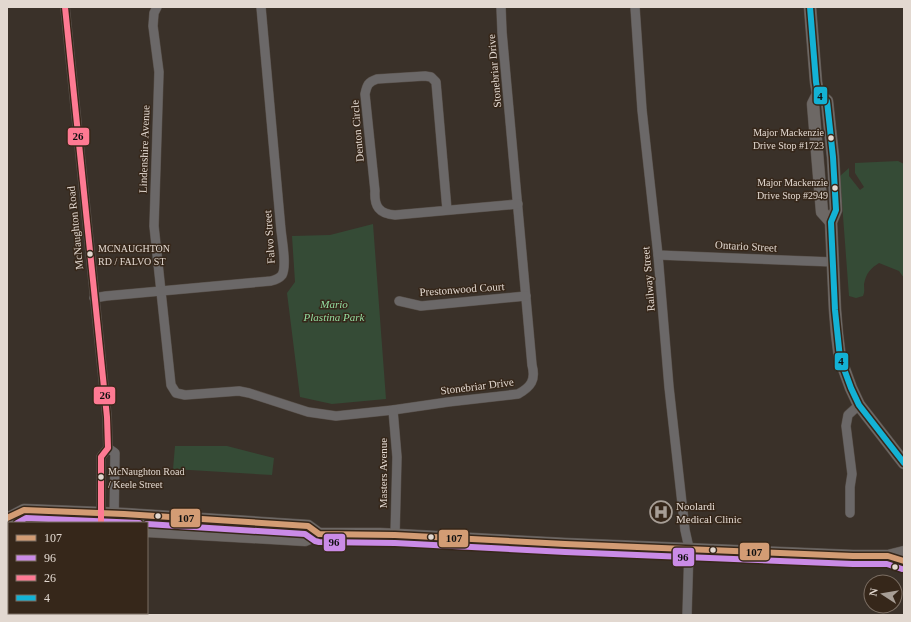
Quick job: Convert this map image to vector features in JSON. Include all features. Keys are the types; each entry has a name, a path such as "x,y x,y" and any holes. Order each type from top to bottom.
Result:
{"main road":[{"path":"810,7 816,82 818,94 827,101 833,157 836,210 830,222 836,334 840,358 859,405 904,463"},
{"path":"12,520 24,510 101,518 308,526 319,534"},
{"path":"148,531 305,540 319,534 395,535 565,544 690,548 853,556 888,556 904,552"},
{"path":"888,556 904,561"}],"street":[{"name":"McNaughton Road","path":"65,7 107,417 108,448 101,457 101,518"},
{"name":"Lindenshire Avenue","path":"156,7 153,26 158,72 154,226 161,292"},
{"name":"Falvo Street","path":"94,298 271,281 277,279 282,274 284,263 261,7"},
{"name":"Stonebriar Drive","path":"161,292 171,385 176,393 185,395 239,391 308,412 336,416 510,396 527,390 534,373 502,32 502,7"},
{"name":"Railway Street","path":"635,7 642,110 658,255 670,395 685,530 690,548 687,615"},
{"name":"Denton Circle","path":"447,210 436,82 431,77 425,76 377,79 370,82 367,84 365,94 375,191 374,198 377,207 388,215 395,215 518,204"},
{"name":"Ontario Street","path":"658,255 833,262"},
{"name":"Prestonwood Court","path":"399,301 421,306 526,296"},
{"path":"850,513 852,474 846,426 848,415 859,405"},
{"name":"Masters Avenue","path":"393,410 397,457 395,535"},
{"name":"McNaughton Road","path":"108,448 115,453 114,518"}],"green space":[{"path":"898,161 904,164 904,278 899,271 879,263 871,269 866,277 863,296 856,298 849,296 840,176 849,168 849,176 860,190 864,187 855,173 855,163"},
{"name":"Mario Plastina Park","path":"373,224 386,399 332,404 300,397 287,293 295,282 292,236 330,235"},
{"path":"175,446 227,446 274,458 272,475 173,469"}],"transit line":[{"name":"26","path":"65,7 107,417 108,448 101,457 101,522"},
{"name":"4","path":"810,7 816,82 818,94 827,101 833,157 836,210 831,222 835,310 840,358 859,405 904,463"},
{"name":"107","path":"7,518 24,510 124,514 308,526 319,534 395,535 565,544 853,556 888,556 904,561"},
{"name":"96","path":"19,522 26,518 116,522"},
{"name":"96","path":"148,524 305,534 319,542 395,543 565,552 853,564 887,564 902,569"}],"place":[{"name":"Major Mackenzie Drive Stop #1723","path":"831,138"},
{"name":"Major Mackenzie Drive Stop #2949","path":"835,188"},
{"name":"MCNAUGHTON RD / FALVO ST","path":"90,254"},
{"name":"McNaughton Road / Keele Street","path":"101,477"},
{"name":"Noolardi Medical Clinic","path":"661,512"}]}
